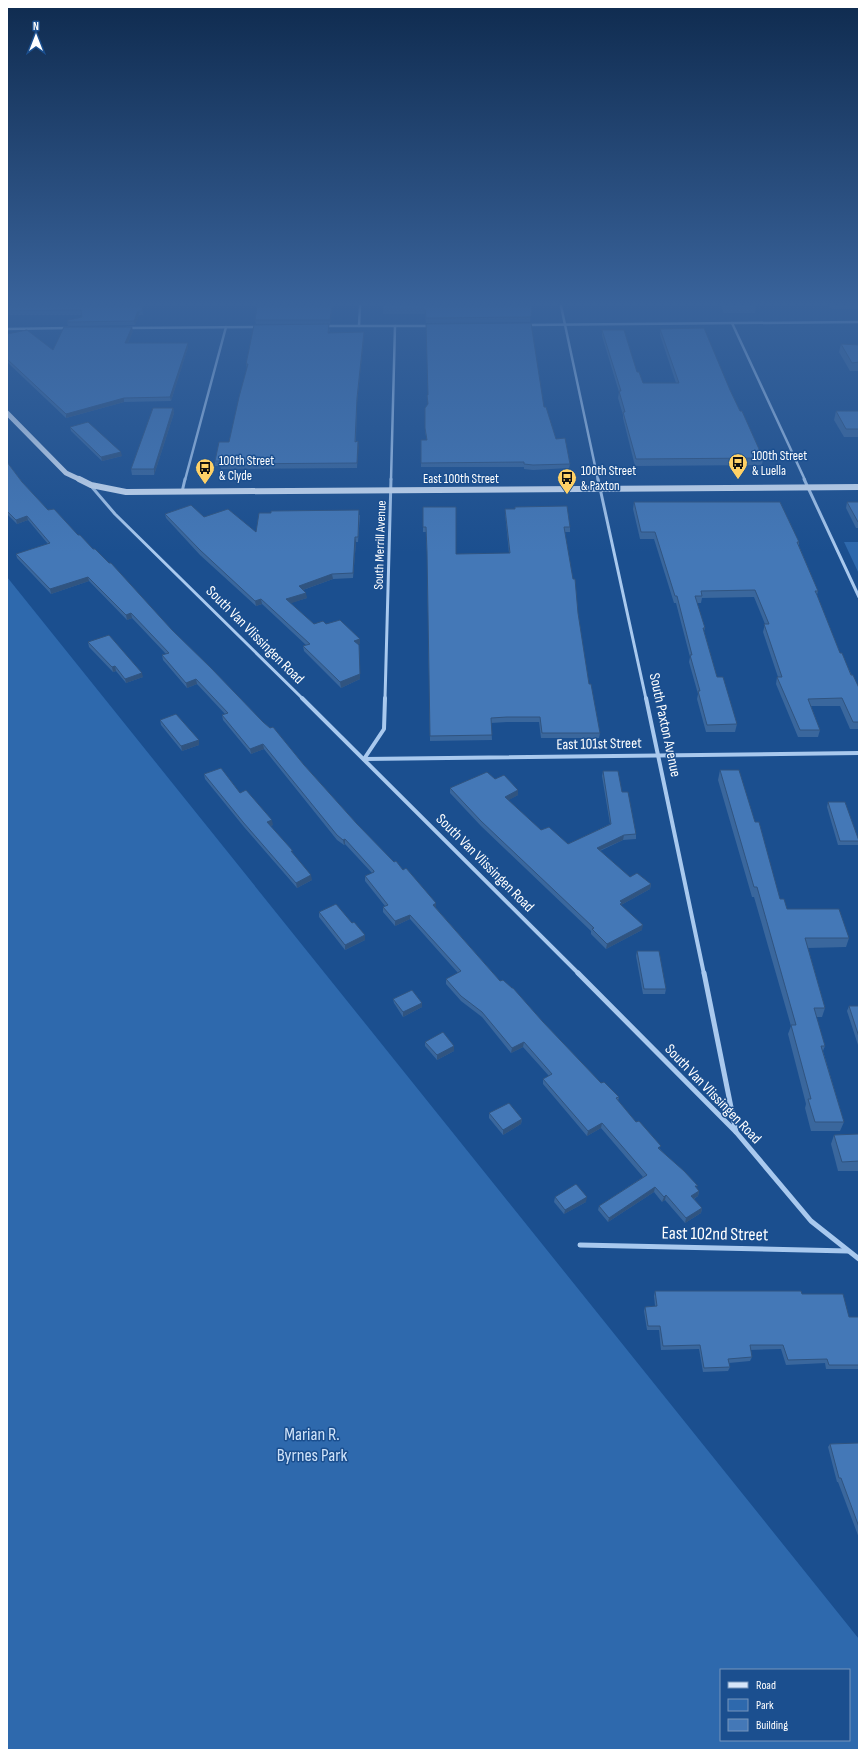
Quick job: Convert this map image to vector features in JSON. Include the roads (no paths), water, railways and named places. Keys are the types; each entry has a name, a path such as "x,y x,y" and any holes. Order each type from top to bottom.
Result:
{"main road":[{"name":"East 100th Street","path":"7,413 66,473 91,485 126,492 859,487"}],"street":[{"path":"182,492 210,388"},
{"name":"South Merrill Avenue","path":"364,759 384,730 393,388"},
{"name":"South Paxton Avenue","path":"578,388 659,755 736,1132"},
{"path":"762,388 859,597"},
{"name":"South Van Vlissingen Road","path":"91,485 116,514 364,759 736,1132 812,1221 859,1259"},
{"name":"East 101st Street","path":"364,759 859,753"},
{"name":"East 102nd Street","path":"580,1245 849,1251"}],"place":[{"name":"100th Street & Luella","path":"738,480"},
{"name":"100th Street & Clyde","path":"205,485"},
{"name":"100th Street & Paxton","path":"567,495"}],"park label":[{"name":"Marian R. Byrnes Park","path":"312,1444"}]}
